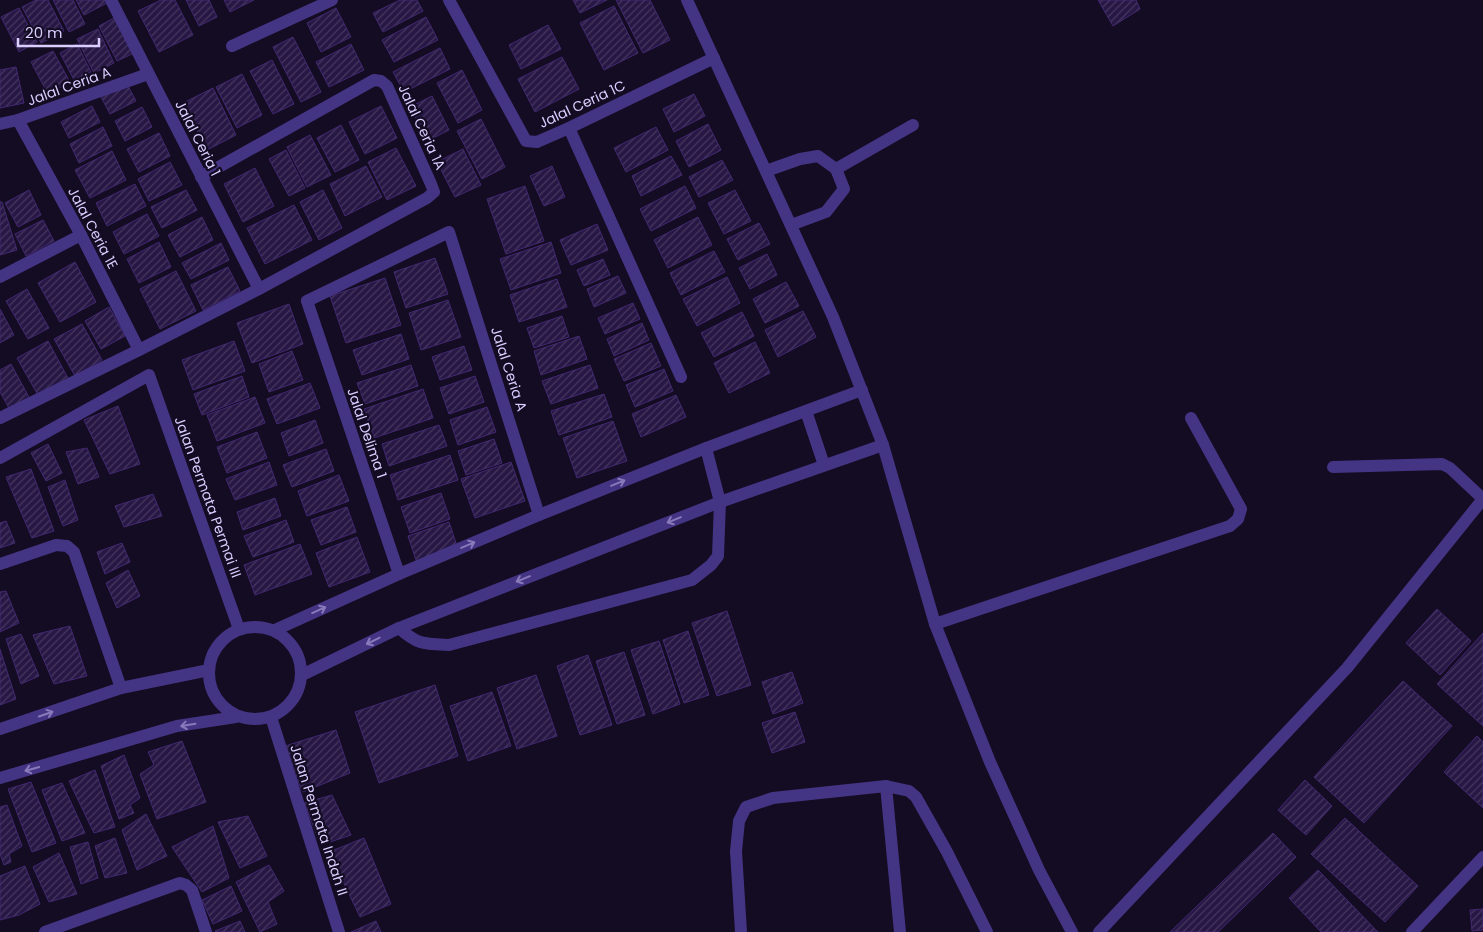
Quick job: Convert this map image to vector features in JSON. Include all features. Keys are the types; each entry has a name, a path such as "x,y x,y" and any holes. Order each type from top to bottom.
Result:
{"street":[{"name":"Jalal Ceria 1","path":"111,0 259,289"},
{"path":"232,46 332,0"},
{"name":"Jalal Ceria 1C","path":"449,0 526,141 537,142 569,128 714,58"},
{"path":"687,0 833,317 883,445 935,624 990,762 1039,870 1072,932"},
{"name":"Jalal Ceria A","path":"0,124 18,120 148,74"},
{"name":"Jalal Ceria 1A","path":"201,177 374,80 381,81 387,86 434,192 427,198 259,289"},
{"name":"Jalal Ceria 1E","path":"18,120 81,235 139,350"},
{"path":"836,169 913,125"},
{"path":"569,128 681,377"},
{"path":"766,171 800,159 818,156 836,169 844,189 826,212 791,225"},
{"name":"Jalal Ceria A","path":"449,232 539,515"},
{"name":"Jalal Delima 1","path":"399,574 307,301 449,232"},
{"path":"0,277 81,235"},
{"path":"0,418 259,289"},
{"name":"Jalan Permata Permai III","path":"0,458 149,376 239,628"},
{"path":"274,630 399,574 539,515 706,448 862,390"},
{"path":"806,411 824,465"},
{"path":"935,624 1230,526 1238,519 1241,509 1191,418"},
{"path":"302,675 399,628 720,502 883,445"},
{"path":"399,628 412,640 428,644 449,645 692,580 711,565 718,556 720,502 706,448"},
{"path":"1098,932 1347,668 1483,499 1450,468 1442,464 1333,467"},
{"path":"0,564 56,545 67,546 74,552 121,688"},
{"path":"0,778 177,726 236,717 253,719 271,717 286,707 297,694 302,675 298,657 289,641 274,630 257,626 239,628 224,638 212,652 209,670 211,689 221,704 236,717"},
{"path":"0,730 121,688 209,670"},
{"name":"Jalan Permata Indah II","path":"271,717 339,932"},
{"path":"886,786 900,932"},
{"path":"741,932 736,851 740,821 746,807 773,798 886,786 909,791 916,797 947,852 986,932"},
{"path":"1412,932 1483,857"},
{"path":"50,931 180,883 192,890 206,932"}],"building":[{"path":"36,0 48,0 64,31 41,43 22,7"},
{"path":"53,0 73,0 85,24 69,32"},
{"path":"76,0 106,0 107,3 84,15"},
{"path":"161,0 175,0 193,35 159,52 138,11"},
{"path":"186,0 209,0 217,17 199,26"},
{"path":"224,0 254,0 230,12"},
{"path":"400,0 417,0 423,11 383,32 373,13"},
{"path":"573,0 607,0 580,13"},
{"path":"616,0 650,0 670,40 643,53"},
{"path":"1098,0 1136,0 1140,9 1113,26"},
{"path":"614,6 638,53 604,70 580,23"},
{"path":"19,8 37,42 19,52 1,17"},
{"path":"336,8 351,37 321,52 307,23"},
{"path":"116,17 134,53 117,61 99,26"},
{"path":"426,17 438,40 394,62 382,40"},
{"path":"548,25 561,49 521,69 509,45"},
{"path":"98,29 114,63 94,73 77,39"},
{"path":"293,37 321,92 301,102 273,47"},
{"path":"77,44 91,72 74,80 60,53"},
{"path":"351,44 364,70 329,87 316,62"},
{"path":"440,48 450,69 404,92 393,72"},
{"path":"53,51 70,82 48,94 31,62"},
{"path":"562,57 579,89 535,112 518,79"},
{"path":"272,60 294,104 273,114 250,71"},
{"path":"16,67 24,103 0,108 0,70"},
{"path":"462,70 482,110 458,123 437,83"},
{"path":"242,74 262,115 237,128 216,87"},
{"path":"127,84 136,101 110,114 101,97"},
{"path":"213,88 236,135 207,150 183,103"},
{"path":"694,94 705,116 674,132 663,109"},
{"path":"432,96 449,130 427,141 410,107"},
{"path":"92,106 100,122 69,138 61,122"},
{"path":"381,106 397,138 365,154 349,122"},
{"path":"142,107 152,127 125,141 115,121"},
{"path":"481,119 505,167 482,179 457,131"},
{"path":"708,124 721,150 689,167 676,141"},
{"path":"341,125 359,160 335,172 317,138"},
{"path":"103,127 112,146 79,163 70,144"},
{"path":"656,127 668,150 626,172 614,148"},
{"path":"159,133 170,156 139,172 127,149"},
{"path":"310,135 331,175 307,187 287,147"},
{"path":"396,148 416,186 387,200 368,162"},
{"path":"463,149 481,185 455,197 437,162"},
{"path":"286,150 305,188 289,196 269,159"},
{"path":"112,151 126,180 90,198 75,170"},
{"path":"671,156 682,175 641,196 632,176"},
{"path":"722,160 733,180 699,197 689,177"},
{"path":"170,162 182,185 149,201 138,179"},
{"path":"366,166 382,197 345,216 330,184"},
{"path":"552,166 565,197 544,206 530,176"},
{"path":"255,168 274,206 243,222 224,184"},
{"path":"135,184 146,206 107,226 96,203"},
{"path":"525,186 544,241 506,254 487,199"},
{"path":"685,186 696,208 651,231 640,209"},
{"path":"29,190 41,215 18,227 5,203"},
{"path":"186,190 197,210 162,228 151,207"},
{"path":"323,190 342,228 319,240 300,202"},
{"path":"735,190 751,221 724,234 708,203"},
{"path":"0,202 2,202 17,250 0,255"},
{"path":"294,205 312,240 265,264 247,228"},
{"path":"147,214 159,236 124,254 113,232"},
{"path":"202,217 213,240 180,257 168,235"},
{"path":"698,217 712,245 668,268 654,240"},
{"path":"43,220 54,241 26,256 15,234"},
{"path":"759,223 770,244 738,260 727,239"},
{"path":"597,224 608,250 571,265 560,240"},
{"path":"159,242 171,267 139,283 127,259"},
{"path":"551,242 561,273 511,290 500,259"},
{"path":"221,243 229,260 191,279 182,263"},
{"path":"714,251 725,272 681,295 670,273"},
{"path":"767,254 777,275 750,289 739,268"},
{"path":"435,258 448,294 406,308 394,272"},
{"path":"603,259 610,275 584,286 577,270"},
{"path":"75,262 96,302 60,322 38,283"},
{"path":"228,267 240,291 203,310 191,285"},
{"path":"176,271 196,311 160,329 140,289"},
{"path":"618,276 626,293 594,307 587,289"},
{"path":"727,277 740,303 697,326 683,299"},
{"path":"385,278 401,325 346,343 330,296"},
{"path":"557,279 567,307 519,322 510,295"},
{"path":"786,282 799,306 765,323 753,299"},
{"path":"27,289 49,328 28,339 6,301"},
{"path":"448,300 461,337 421,350 409,313"},
{"path":"633,303 640,319 605,334 598,318"},
{"path":"289,304 303,344 252,363 237,323"},
{"path":"109,307 125,336 101,349 85,321"},
{"path":"0,309 14,335 0,343"},
{"path":"803,311 816,337 778,357 765,330"},
{"path":"742,312 754,336 714,357 701,333"},
{"path":"562,316 569,337 534,348 527,328"},
{"path":"642,323 649,340 614,356 607,339"},
{"path":"82,324 102,360 75,376 54,339"},
{"path":"401,334 409,359 362,375 353,350"},
{"path":"579,336 587,359 541,375 534,351"},
{"path":"48,341 69,380 39,397 17,358"},
{"path":"234,341 245,371 193,390 182,360"},
{"path":"755,342 770,373 729,393 714,363"},
{"path":"651,343 661,366 624,381 614,359"},
{"path":"464,346 472,370 440,380 432,357"},
{"path":"292,351 303,380 269,392 259,364"},
{"path":"11,364 30,399 10,410 0,392 0,370"},
{"path":"411,365 418,386 365,404 357,383"},
{"path":"590,365 598,388 551,404 542,381"},
{"path":"664,369 673,391 635,407 626,385"},
{"path":"242,376 249,397 202,415 194,394"},
{"path":"475,376 484,402 449,414 440,388"},
{"path":"310,383 320,408 277,424 267,399"},
{"path":"423,389 433,418 374,438 364,409"},
{"path":"604,394 612,417 559,435 551,411"},
{"path":"676,395 686,417 641,437 632,414"},
{"path":"255,397 265,423 217,441 207,415"},
{"path":"118,406 140,464 110,474 84,420"},
{"path":"487,407 496,432 458,445 450,420"},
{"path":"315,420 323,443 289,456 281,433"},
{"path":"613,421 627,461 577,478 563,438"},
{"path":"439,425 447,446 389,466 382,444"},
{"path":"257,432 267,458 227,473 217,447"},
{"path":"494,439 502,463 466,475 458,451"},
{"path":"48,444 62,473 46,481 31,453"},
{"path":"87,448 99,477 78,484 66,452"},
{"path":"326,449 334,471 292,487 283,465"},
{"path":"450,455 458,480 398,500 390,475"},
{"path":"269,462 277,485 235,500 226,479"},
{"path":"511,462 525,501 475,518 461,479"},
{"path":"31,469 54,531 32,538 6,477"},
{"path":"339,475 349,501 307,516 298,491"},
{"path":"65,480 78,520 63,526 48,487"},
{"path":"441,493 450,519 410,533 401,507"},
{"path":"153,494 162,516 124,527 115,506"},
{"path":"275,498 281,516 243,530 237,512"},
{"path":"347,507 356,532 321,545 311,520"},
{"path":"286,520 294,542 253,557 244,536"},
{"path":"6,521 15,543 0,548 0,523"},
{"path":"449,522 458,549 417,563 408,536"},
{"path":"357,537 370,572 329,587 316,553"},
{"path":"122,543 130,562 105,574 97,552"},
{"path":"300,544 312,574 255,595 244,565"},
{"path":"128,570 140,596 117,608 106,583"},
{"path":"6,591 19,623 0,632 0,592"},
{"path":"1437,609 1471,641 1440,675 1406,643"},
{"path":"727,611 751,685 717,696 692,623"},
{"path":"70,626 87,676 54,684 33,635"},
{"path":"688,631 709,695 684,703 663,640"},
{"path":"1483,633 1483,726 1437,684"},
{"path":"21,634 39,676 21,684 6,639"},
{"path":"659,641 680,704 653,714 631,650"},
{"path":"0,649 16,699 0,705"},
{"path":"624,652 645,715 617,724 596,661"},
{"path":"588,655 612,725 580,735 557,666"},
{"path":"792,672 803,703 773,714 762,682"},
{"path":"536,675 557,736 517,749 497,688"},
{"path":"1403,681 1452,726 1364,823 1314,777"},
{"path":"435,685 458,756 379,783 355,712"},
{"path":"492,692 511,746 468,761 450,706"},
{"path":"795,712 805,742 772,753 762,723"},
{"path":"336,730 350,773 303,792 282,747"},
{"path":"1477,736 1483,742 1483,808 1444,772"},
{"path":"182,741 206,802 157,819 140,774 154,765 148,752"},
{"path":"124,755 140,798 130,805 134,813 119,819 101,766"},
{"path":"95,770 115,827 94,833 69,781"},
{"path":"1305,780 1332,806 1306,835 1278,810"},
{"path":"31,782 56,843 32,852 8,789"},
{"path":"62,783 85,833 62,841 42,790"},
{"path":"332,795 351,835 321,845 304,803"},
{"path":"7,805 22,846 9,854 11,862 4,865 0,854 0,807"},
{"path":"146,814 167,856 137,870 122,830"},
{"path":"248,816 267,856 240,868 218,822"},
{"path":"1345,818 1418,886 1385,922 1311,854"},
{"path":"213,826 229,878 202,892 172,847"},
{"path":"1273,833 1296,857 1218,932 1170,932"},
{"path":"115,838 127,873 105,878 95,846"},
{"path":"364,838 391,904 360,917 329,852"},
{"path":"88,842 98,878 81,884 70,847"},
{"path":"59,853 77,894 49,902 33,867"},
{"path":"269,865 284,891 268,902 277,924 260,932 236,882"},
{"path":"25,866 40,904 19,915 0,920 0,876"},
{"path":"1318,870 1378,932 1321,932 1289,898"},
{"path":"231,886 242,911 213,924 202,900"},
{"path":"1483,909 1483,930 1472,931 1470,910"},
{"path":"240,921 245,932 215,931"},
{"path":"376,921 381,932 351,932"}]}
